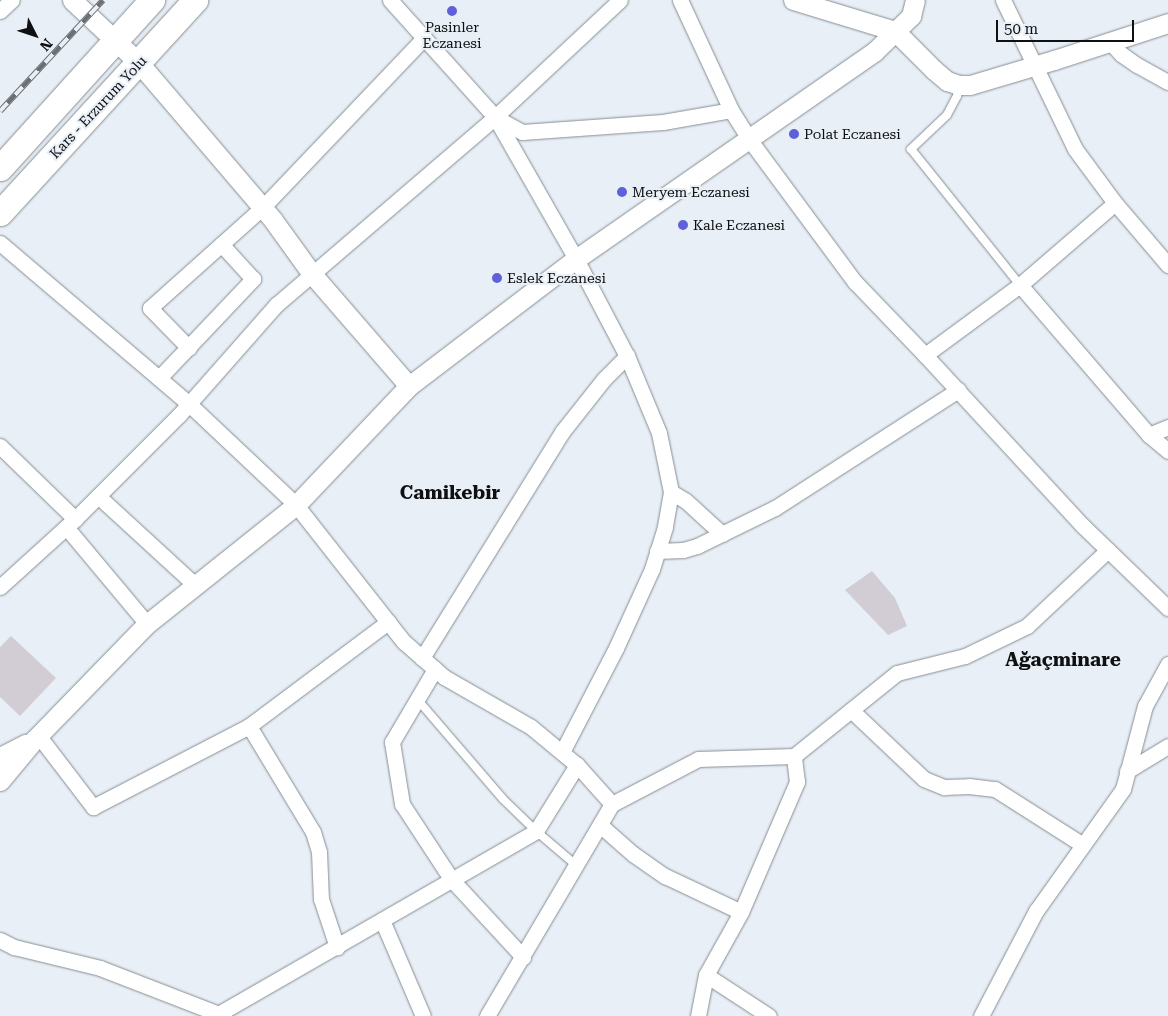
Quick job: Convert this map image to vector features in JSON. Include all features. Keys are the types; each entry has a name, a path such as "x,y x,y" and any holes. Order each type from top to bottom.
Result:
{"highway":[{"path":"0,168 152,0"},
{"name":"Kars - Erzurum Yolu","path":"0,213 195,0"}],"street":[{"path":"0,11 12,0"},
{"path":"73,0 138,64 262,208 312,274 409,386"},
{"path":"390,0 495,117 576,259 627,356 660,432 671,492 658,551 652,569 616,648 562,752"},
{"path":"0,587 71,523 189,404 276,305 495,117 620,0"},
{"path":"680,0 731,110 749,139 855,282 958,390 1082,525 1168,608"},
{"path":"793,0 896,31 934,70 947,81 958,85 970,85 1168,23"},
{"path":"0,781 36,737 147,624 296,505 409,386 576,259 874,52 911,16 915,0"},
{"path":"1003,0 1074,149 1115,203 1168,265"},
{"path":"189,348 150,308 262,208 424,38"},
{"path":"1109,42 1121,54 1137,65 1168,82"},
{"path":"495,117 522,132 663,122 731,110"},
{"path":"925,355 1020,285 1115,203"},
{"path":"0,243 189,404 296,505 404,642 444,677 531,727 577,765 612,804"},
{"path":"159,378 253,279 221,244"},
{"path":"1020,285 1149,434 1168,451"},
{"path":"422,658 562,432 599,385 627,356"},
{"path":"658,551 683,550 697,546 775,508 958,390"},
{"path":"1149,434 1168,427"},
{"path":"0,446 71,523 147,624"},
{"path":"671,492 686,501 722,534"},
{"path":"98,496 195,586"},
{"path":"487,1016 612,804 698,759 794,756 897,672 965,656 1026,626 1108,550"},
{"path":"36,737 93,807 249,726 388,622"},
{"path":"981,1016 1036,911 1123,790 1145,706 1168,664"},
{"path":"435,669 392,742 402,804 452,880 523,957"},
{"path":"851,710 924,779 944,787 983,786 995,789 1083,845"},
{"path":"249,726 313,832 319,852 323,905 336,946"},
{"path":"3,752 36,737"},
{"path":"1127,771 1168,746"},
{"path":"698,1016 706,975 742,912 798,782 794,756"},
{"path":"0,940 14,947 100,968 222,1015 336,946 536,832 577,765"},
{"path":"600,825 633,854 665,876 742,912"},
{"path":"382,920 423,1016"},
{"path":"706,975 770,1016"}],"lane":[{"path":"958,85 957,96 948,115 911,149 1020,285"},
{"path":"417,699 472,765 536,832 576,865"}],"building":[{"path":"872,571 895,598 907,626 888,635 845,590"},
{"path":"11,636 56,678 20,716 0,697 0,647"}],"railway":[{"path":"0,111 103,0"}],"place":[{"name":"Pasinler Eczanesi","path":"452,11"},
{"name":"Polat Eczanesi","path":"794,134"},
{"name":"Meryem Eczanesi","path":"622,192"},
{"name":"Kale Eczanesi","path":"683,225"},
{"name":"Eslek Eczanesi","path":"497,278"}],"district":[{"name":"Camikebir","path":"450,493"},
{"name":"Ağaçminare","path":"1063,660"}]}
